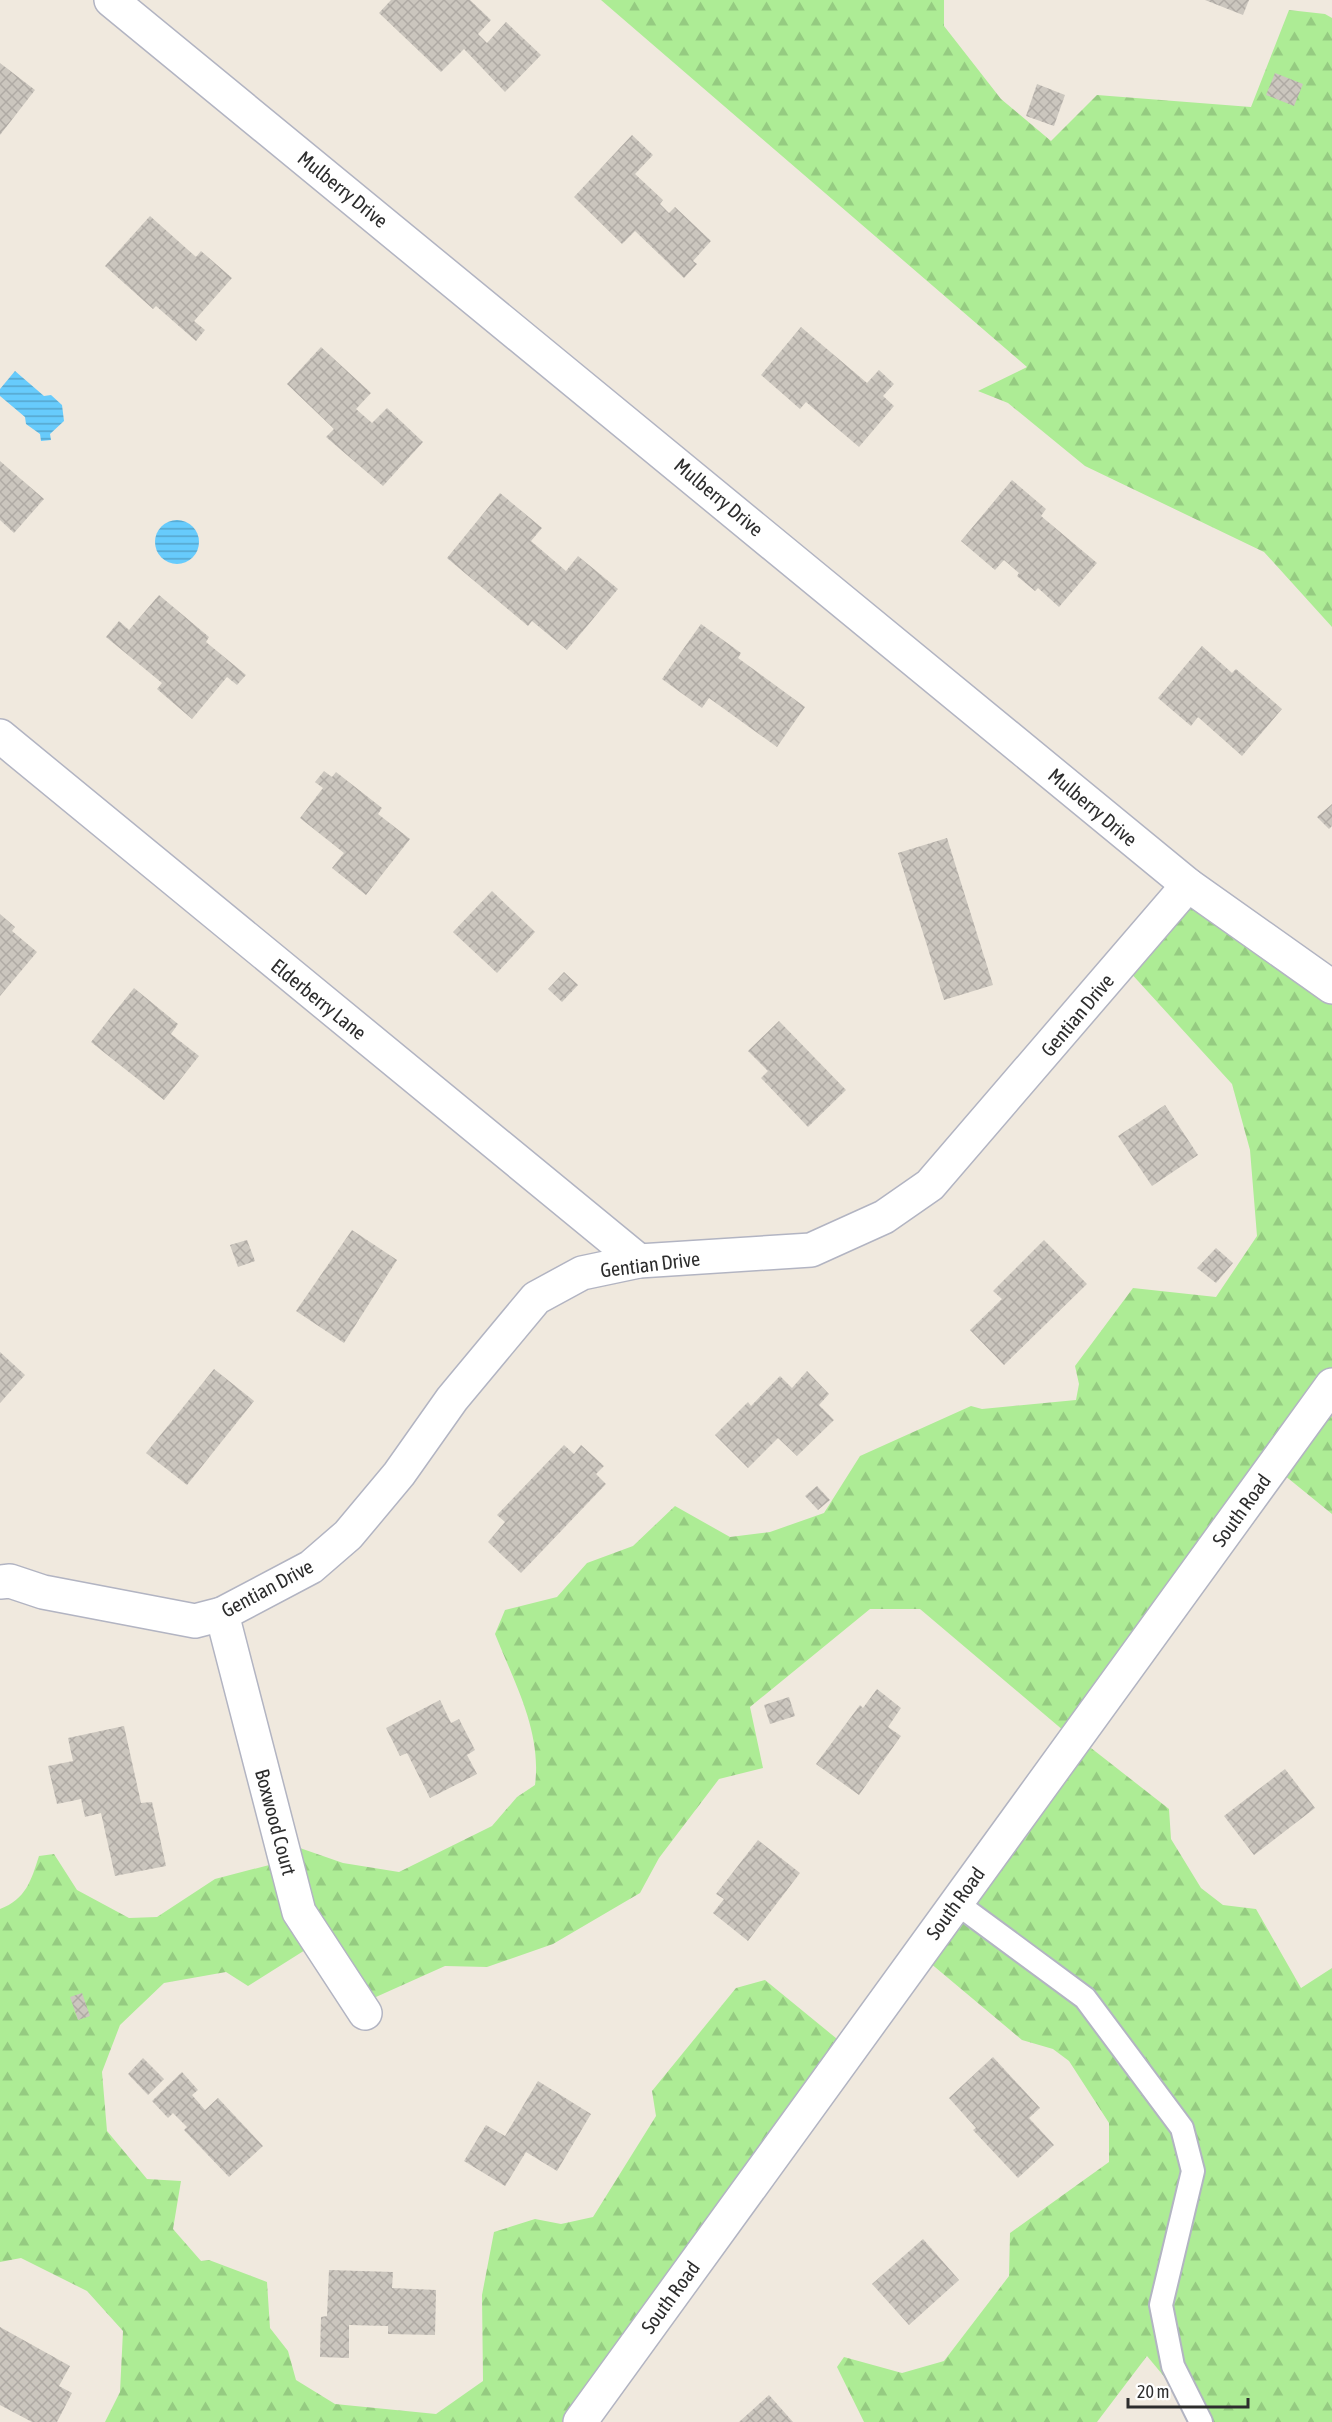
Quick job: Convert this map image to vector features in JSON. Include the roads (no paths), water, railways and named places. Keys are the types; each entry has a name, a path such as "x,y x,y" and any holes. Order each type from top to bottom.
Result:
{"street":[{"name":"Mulberry Drive","path":"111,0 1188,885 1332,987"},
{"name":"Elderberry Lane","path":"0,736 639,1261"},
{"name":"Gentian Drive","path":"3,1578 53,1594 195,1621 222,1614 311,1567 348,1534 399,1474 452,1399 536,1298 582,1273 639,1261 811,1250 884,1217 930,1185 1188,885"},
{"name":"South Road","path":"580,2422 1332,1385"},
{"name":"Boxwood Court","path":"222,1614 299,1912 365,2013"}],"lane":[{"path":"955,1902 1085,1998 1182,2128 1192,2171 1161,2305 1173,2367 1202,2422"}],"water":[{"path":"15,371 44,396 51,395 62,405 64,421 50,434 51,440 41,441 40,434 26,424 25,417 0,396 0,389"},
{"path":"177,520 192,527 199,542 192,557 177,564 162,557 155,542 162,527"}]}
